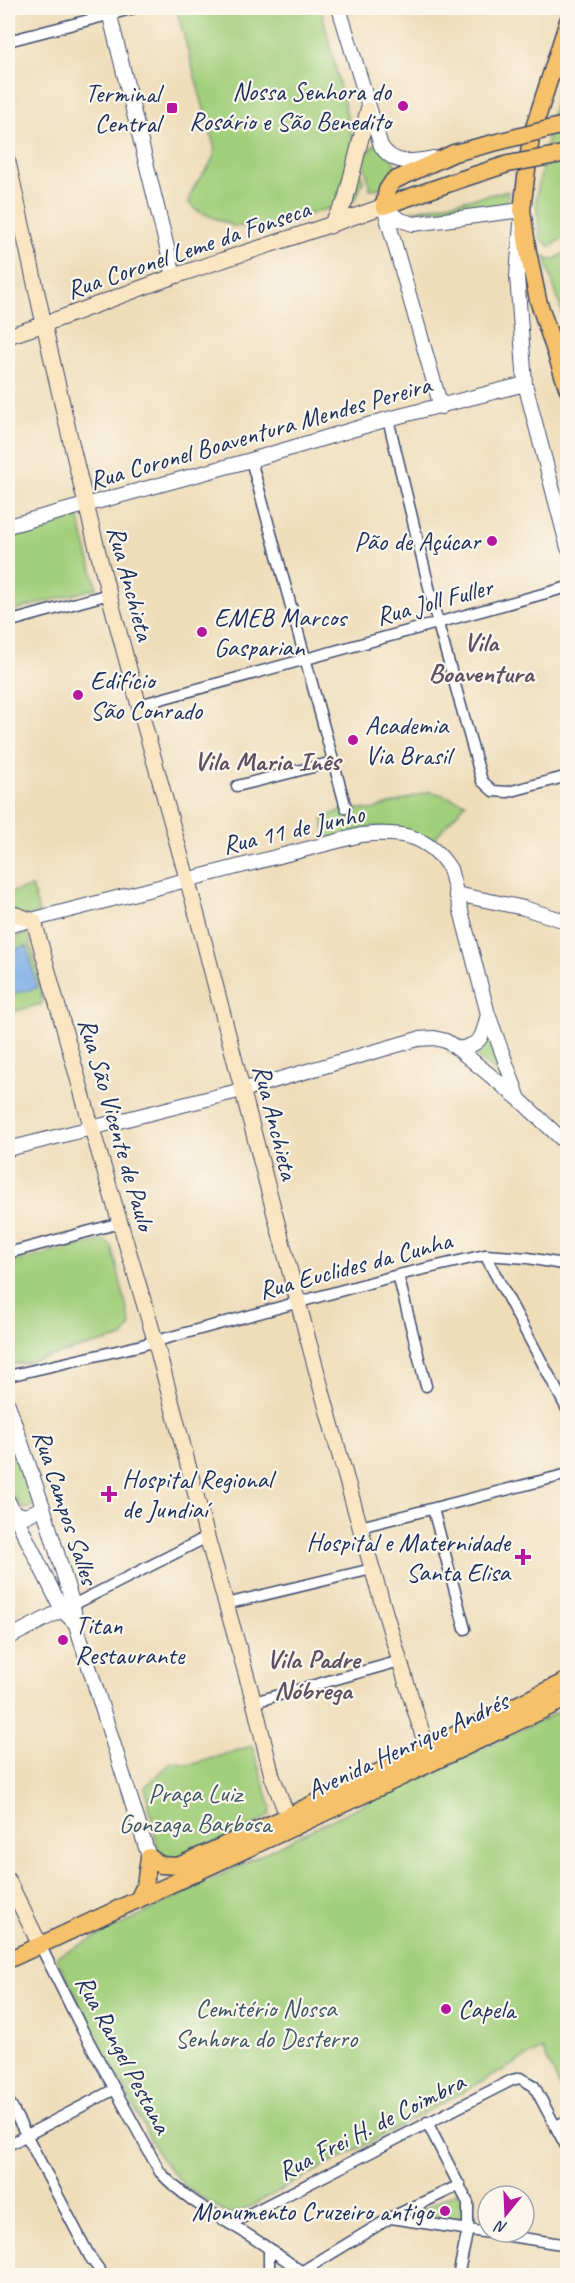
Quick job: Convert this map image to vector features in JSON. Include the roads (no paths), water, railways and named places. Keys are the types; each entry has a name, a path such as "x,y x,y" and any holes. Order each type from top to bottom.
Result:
{"main road":[{"path":"567,21 531,137 522,210 538,300 567,390"},
{"path":"330,226 345,202 368,110"},
{"path":"567,124 448,155 393,181 387,190 384,206 508,164 567,153"},
{"name":"Rua Anchieta","path":"8,162 86,506 109,594 188,879 242,1090 360,1527 427,1748"},
{"name":"Rua Coronel Leme da Fonseca","path":"8,336 45,325 174,276 330,226 384,206"},
{"path":"538,300 567,358"},
{"path":"8,912 34,921"},
{"name":"Rua São Vicente de Paulo","path":"34,921 92,1129 155,1340 207,1537 255,1701 272,1776 289,1822"},
{"name":"Avenida Henrique Andrés","path":"8,1960 138,1900 427,1748 567,1680"},
{"name":"Avenida Henrique Andrés","path":"149,1857 161,1865 178,1866 393,1781 567,1698"},
{"path":"393,1781 425,1758 427,1748"},
{"path":"138,1900 145,1885 149,1857"},
{"name":"Rua Rangel Pestana","path":"8,1880 40,1945"}],"street":[{"path":"8,41 109,10 135,8"},
{"path":"339,8 368,110 386,154 393,159 410,162 448,155"},
{"path":"109,10 174,276"},
{"path":"384,206 398,219 413,224 522,210 517,276 525,384 567,548"},
{"path":"384,206 441,407"},
{"name":"Rua Coronel Boaventura Mendes Pereira","path":"8,526 251,460 388,419 525,384"},
{"path":"388,419 438,624 482,781 493,791 508,792 567,776"},
{"path":"251,460 346,808"},
{"name":"Rua Joll Fuller","path":"139,705 567,587"},
{"path":"8,622 109,594"},
{"path":"237,786 333,762"},
{"name":"Rua 11 de Junho","path":"8,926 361,835 388,832 408,836 426,844 440,855 450,869 488,1014 519,1100"},
{"path":"456,894 524,908 567,922"},
{"path":"458,1049 473,1046 478,1042 483,1034 488,1014"},
{"path":"8,1149 242,1090 418,1039 434,1038 446,1041 458,1049 519,1100 567,1145"},
{"path":"8,1253 120,1223"},
{"path":"485,1255 567,1411"},
{"name":"Rua Euclides da Cunha","path":"8,1376 300,1303 398,1275 485,1255 528,1258 567,1265"},
{"path":"398,1275 426,1386"},
{"name":"Rua Campos Salles","path":"8,1404 43,1507 67,1607 76,1625 149,1857"},
{"path":"360,1527 567,1474"},
{"path":"11,1507 67,1607"},
{"path":"11,1507 27,1516 43,1507"},
{"path":"433,1509 465,1629"},
{"path":"8,1638 207,1537"},
{"path":"226,1604 372,1569"},
{"path":"255,1701 400,1661"},
{"name":"Rua Rangel Pestana","path":"40,1945 83,2031 160,2172 175,2189 269,2248 300,2274"},
{"name":"Rua Frei H. de Coimbra","path":"230,2224 512,2080 520,2078 534,2086 556,2126"},
{"path":"8,2145 115,2089"},
{"path":"8,2100 90,2257 104,2274"},
{"path":"567,2120 556,2126 567,2150"},
{"path":"427,2122 468,2203 468,2229 458,2276"},
{"path":"300,2274 390,2218 460,2185"},
{"path":"390,2218 567,2245"},
{"path":"269,2248 269,2276"}],"water":[{"path":"27,946 37,988 11,994 8,980 8,951"}],"place":[{"name":"Nossa Senhora do Rosário e São Benedito","path":"403,106"},
{"name":"Terminal Central","path":"172,108"},
{"name":"Pão de Açúcar","path":"492,541"},
{"name":"EMEB Marcos Gasparian","path":"202,632"},
{"name":"Edifício São Conrado","path":"78,695"},
{"name":"Academia Via Brasil","path":"353,740"},
{"name":"Hospital Regional de Jundiaí","path":"109,1494"},
{"name":"Hospital e Maternidade Santa Elisa","path":"523,1557"},
{"name":"Titan Restaurante","path":"63,1640"},
{"name":"Capela","path":"446,2009"},
{"name":"Monumento Cruzeiro antigo","path":"445,2211"}],"district":[{"name":"Vila Boaventura","path":"481,658"},
{"name":"Vila Maria Inês","path":"267,761"},
{"name":"Vila Padre Nóbrega","path":"313,1674"}],"park label":[{"name":"Praça Luiz Gonzaga Barbosa","path":"195,1808"},
{"name":"Cemitério Nossa Senhora do Desterro","path":"266,2023"}]}
